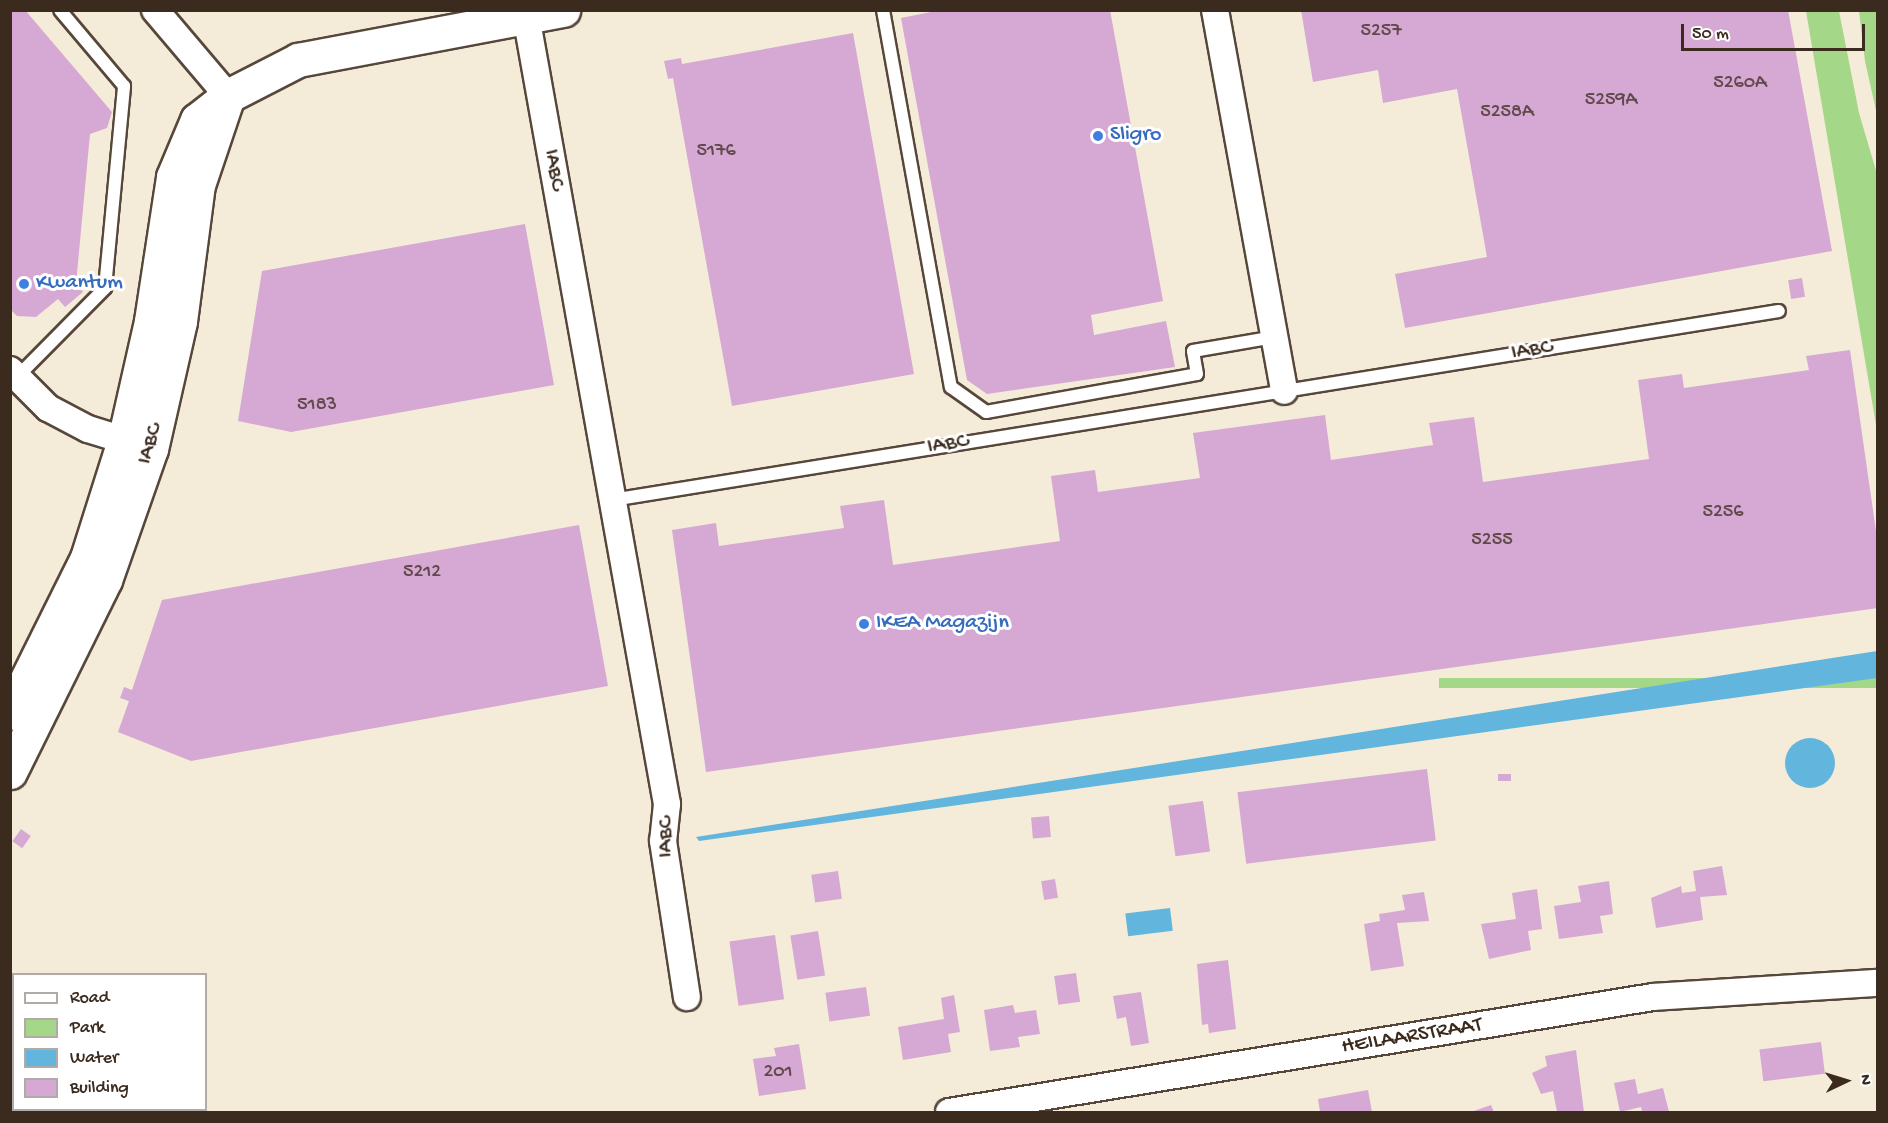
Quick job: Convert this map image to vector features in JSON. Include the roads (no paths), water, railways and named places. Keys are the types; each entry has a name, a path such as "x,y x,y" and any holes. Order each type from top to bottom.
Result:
{"street":[{"path":"155,10 228,96 297,60 525,14 563,10"},
{"path":"1215,10 1284,391"},
{"name":"IABC","path":"525,14 667,804 663,841 687,997"},
{"name":"IABC","path":"10,713 87,558 137,445 180,321 198,185 228,96"},
{"path":"13,376 48,408 137,445"},
{"name":"IABC","path":"10,772 105,580 137,445"},
{"name":"HEILAARSTRAAT","path":"949,1113 1653,997 1878,983"}],"lane":[{"path":"13,376 105,288 124,86 60,10"},
{"path":"883,10 951,387 986,412 1197,374 1193,351 1274,337"},
{"name":"IABC","path":"612,500 1779,311"}],"water":[{"path":"1877,651 1877,678 699,841 696,837"},
{"path":"1805,738 1815,738 1828,745 1835,758 1835,768 1828,781 1815,788 1805,788 1796,784 1789,777 1785,768 1785,758 1789,749 1796,742"},
{"path":"1170,908 1173,931 1128,936 1125,913"}],"place":[{"name":"Sligro","path":"1098,136"},
{"name":"Kwantum","path":"24,284"},
{"name":"IKEA Magazijn","path":"864,624"}]}
